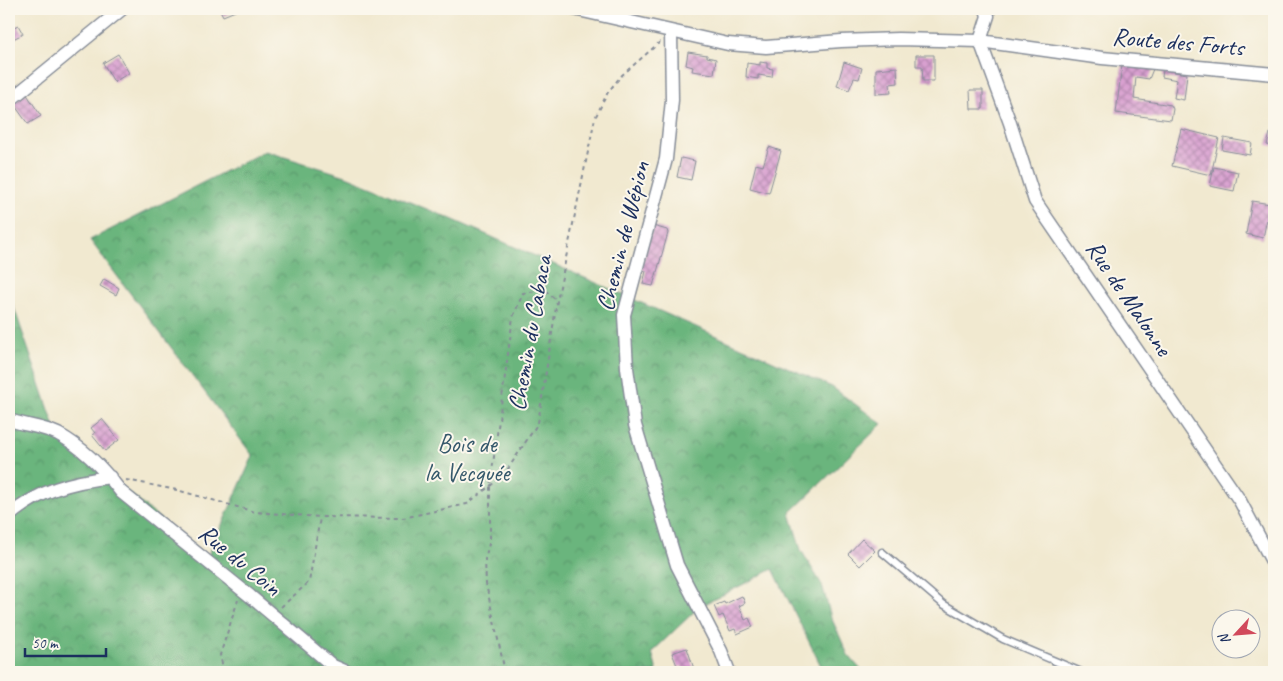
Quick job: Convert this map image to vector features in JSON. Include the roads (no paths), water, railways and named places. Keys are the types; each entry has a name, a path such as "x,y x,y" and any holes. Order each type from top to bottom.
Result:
{"street":[{"path":"9,101 122,9"},
{"name":"Route des Forts","path":"574,9 728,44 766,47 898,39 980,41 1102,58 1274,74"},
{"path":"980,41 988,16 986,9"},
{"name":"Chemin de Wépion","path":"672,32 672,100 666,159 624,315 627,368 635,425 677,565 721,651 728,672"},
{"name":"Rue de Malonne","path":"980,41 1010,123 1035,201 1240,501 1274,565"},
{"name":"Rue du Coin","path":"9,420 57,434 85,452 110,477 121,492 333,666 347,672"},
{"path":"9,516 45,492 77,482 110,477"}],"lane":[{"path":"882,552 943,604 1003,639 1081,672"}],"park label":[{"name":"Bois de la Vecquée","path":"467,458"}]}
